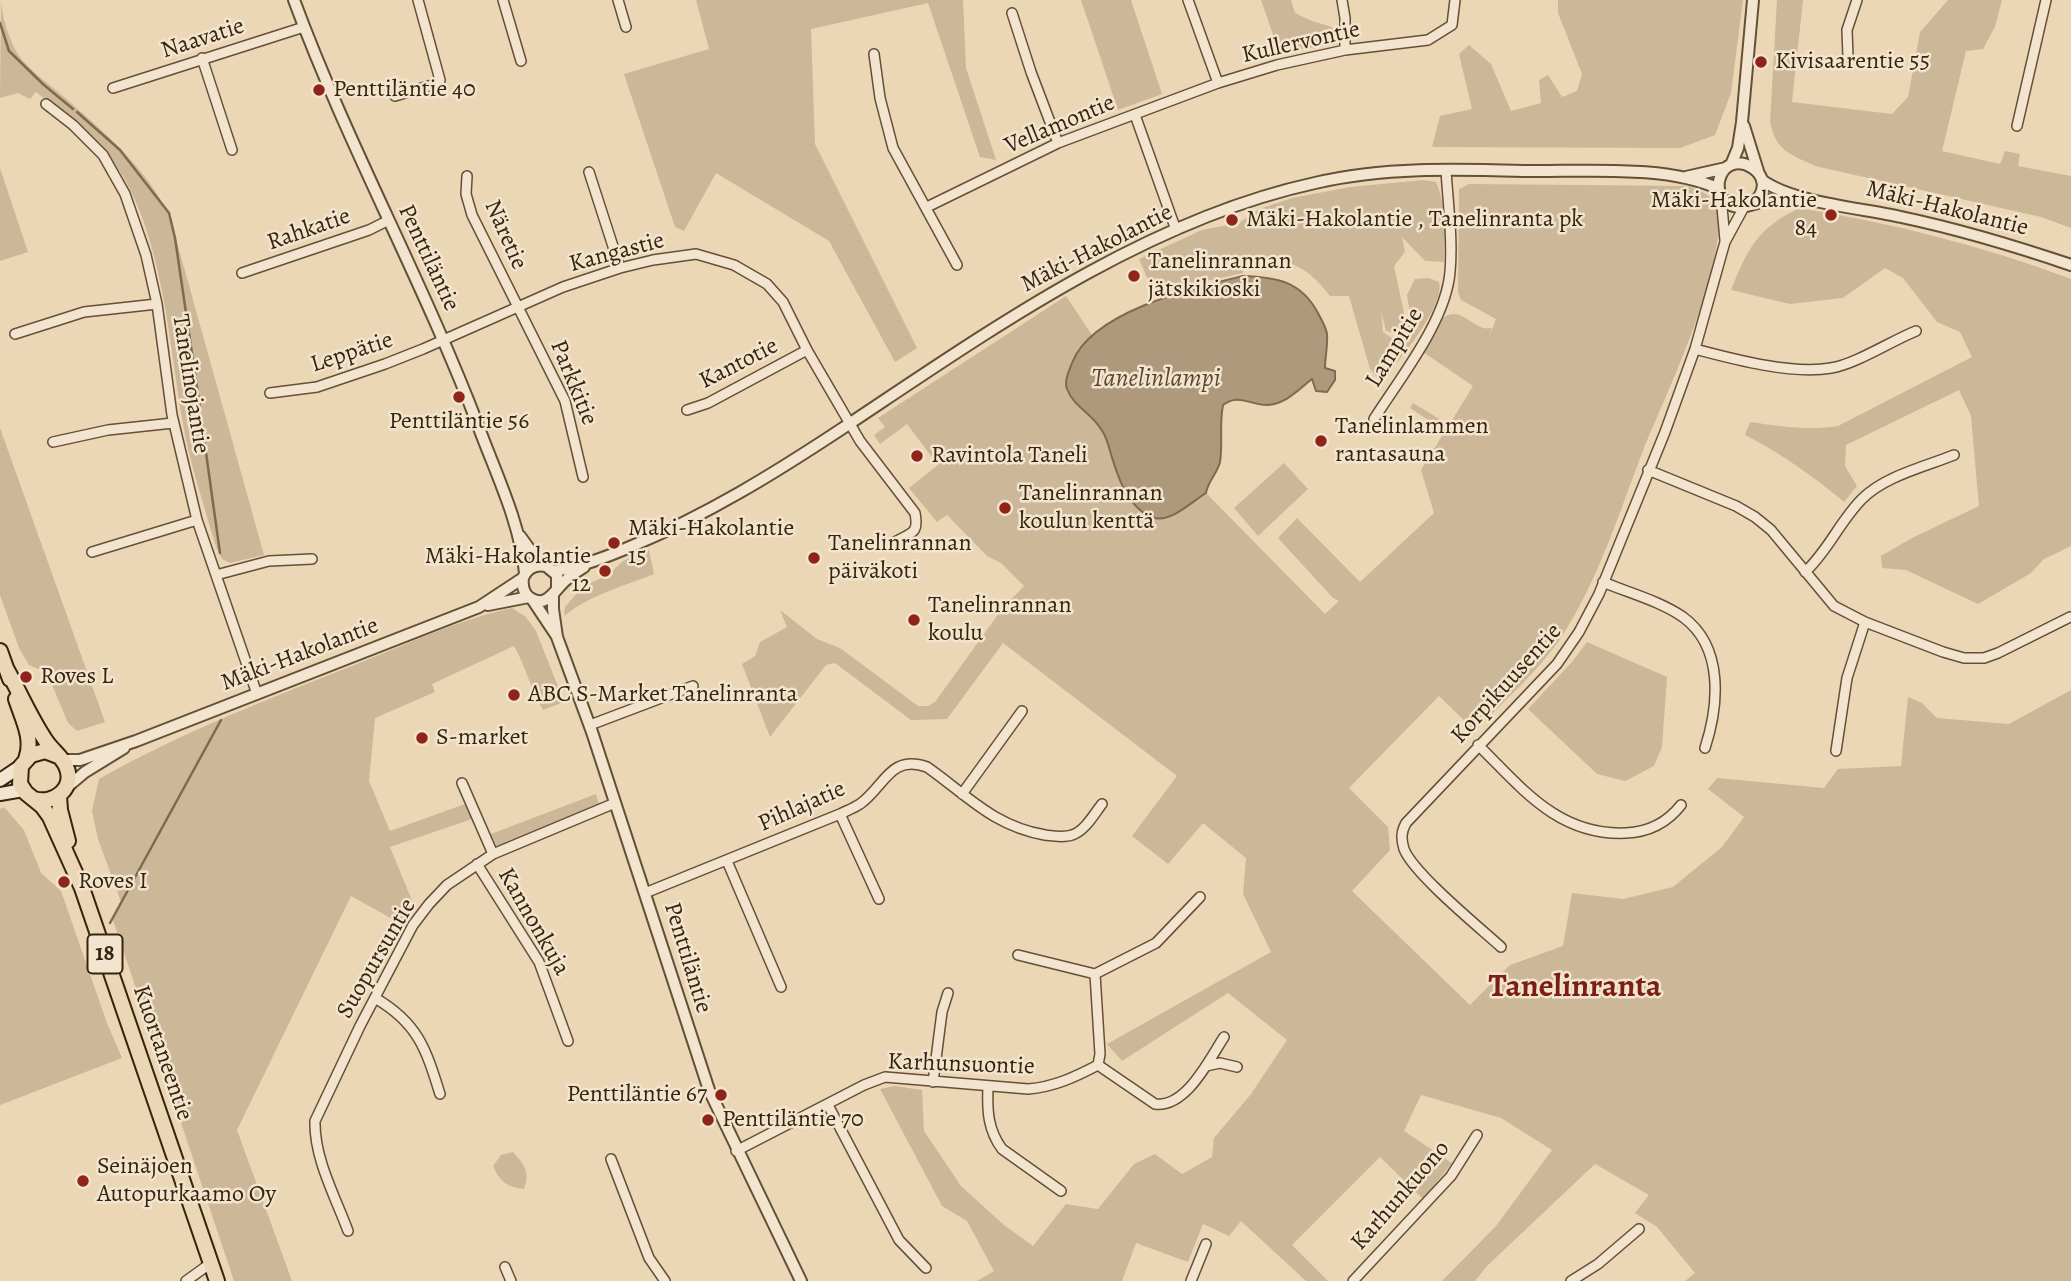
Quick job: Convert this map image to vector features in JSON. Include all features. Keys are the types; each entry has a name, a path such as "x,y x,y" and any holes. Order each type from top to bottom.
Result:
{"highway":[{"name":"18","path":"0,651 29,739 30,747 19,778 28,794"},
{"name":"18","path":"7,670 42,735 60,758 69,776 62,792"},
{"path":"23,762 38,752 45,751 60,758"},
{"path":"28,794 46,801 62,792"},
{"name":"Kuortaneentie","path":"62,792 60,810 78,879 217,1281"},
{"name":"Kuortaneentie","path":"28,794 50,817 78,879"}],"main road":[{"path":"0,780 23,762"},
{"path":"0,794 28,794"}],"street":[{"name":"Penttiläntie","path":"295,0 387,221 444,340 520,536 541,565"},
{"path":"395,96 439,83 440,80 418,0"},
{"path":"503,0 521,61"},
{"path":"618,0 626,27"},
{"path":"1188,0 1218,83"},
{"path":"1342,0 1345,50"},
{"name":"Kullervontie","path":"1135,115 1218,83 1278,65 1345,50 1428,40 1452,26 1455,0"},
{"path":"1742,122 1760,177 1760,194 1747,206 1731,205 1720,193 1720,178 1738,148 1753,0"},
{"path":"1848,57 1847,30 1857,0"},
{"path":"2017,126 2046,0"},
{"path":"1012,13 1058,143"},
{"name":"Naavatie","path":"113,88 304,27"},
{"path":"874,54 880,99 893,148 957,265"},
{"path":"202,58 232,150"},
{"name":"Tanelinojantie","path":"46,104 73,125 103,155 125,194 146,255 158,304 173,423 197,520 257,694"},
{"name":"Vellamontie","path":"927,207 1058,143 1135,115 1176,230"},
{"path":"1729,167 1737,163 1749,165 1760,177"},
{"name":"Mäki-Hakolantie","path":"1686,177 1729,167"},
{"name":"Lampitie","path":"1374,419 1437,320 1445,299 1450,273 1446,170"},
{"name":"Mäki-Hakolantie","path":"555,593 567,579 590,564 662,534 770,476 1032,305 1077,279 1176,230 1230,208 1315,182 1396,171 1618,172 1686,177 1720,193"},
{"path":"589,172 621,268"},
{"name":"Näretie","path":"467,176 466,194 472,215 517,308"},
{"name":"Mäki-Hakolantie","path":"1760,177 1774,188 1812,199 1990,239 2071,265"},
{"name":"Korpikuusentie","path":"1720,193 1725,242"},
{"name":"Mäki-Hakolantie","path":"1747,206 1775,199 1812,199"},
{"name":"Korpikuusentie","path":"1501,947 1422,873 1405,852 1401,837 1406,823 1557,664 1579,632 1603,582 1695,349 1725,242 1747,206"},
{"name":"Rahkatie","path":"242,273 369,230 387,221"},
{"name":"Kangastie","path":"444,340 563,287 621,268 696,254 734,265 767,284 783,302 849,424 915,513 915,531 895,542"},
{"path":"15,334 84,312 158,304"},
{"name":"Parkkitie","path":"517,308 565,401 583,477"},
{"path":"1695,349 1742,361 1793,368 1830,368 1854,360 1916,331"},
{"name":"Leppätie","path":"270,393 317,387 444,340"},
{"name":"Kantotie","path":"687,410 708,403 807,350"},
{"path":"53,442 108,429 173,423"},
{"path":"1805,572 1819,559 1860,501 1872,490 1954,455"},
{"path":"1648,470 1755,516 1771,530 1834,606 1864,622 1964,658 1998,653 2070,617"},
{"path":"92,552 197,520"},
{"name":"Penttiläntie","path":"520,536 524,576"},
{"path":"216,575 270,561 312,559"},
{"name":"Mäki-Hakolantie","path":"554,571 590,564"},
{"path":"541,565 554,571 558,580 555,593 543,601 530,598 523,588 524,576 535,566 541,565"},
{"name":"Mäki-Hakolantie","path":"479,607 524,576"},
{"path":"1603,582 1683,617 1709,650 1716,672 1709,736 1705,748"},
{"name":"Penttiläntie","path":"555,593 553,609 558,637 590,725 709,1090 736,1151 801,1281"},
{"name":"Penttiläntie","path":"530,598 558,637"},
{"name":"Mäki-Hakolantie","path":"60,758 76,761 136,741 479,607 530,598"},
{"path":"1836,751 1847,678 1864,622"},
{"path":"590,725 693,686"},
{"path":"962,794 1022,711"},
{"name":"Mäki-Hakolantie","path":"62,792 85,772 136,741"},
{"path":"1478,745 1556,817 1595,832 1635,833 1665,822 1681,805"},
{"name":"Pihlajatie","path":"645,893 840,814 860,803 902,764 914,763 927,767 997,819 1015,828 1056,836 1072,835 1082,830 1102,804"},
{"path":"462,783 494,855"},
{"name":"Suopursuntie","path":"348,1231 319,1153 314,1136 315,1121 413,925 447,886 477,864 615,803"},
{"path":"840,814 879,900"},
{"path":"727,861 781,987"},
{"name":"Kannonkuja","path":"477,864 539,962 568,1041"},
{"path":"1018,955 1095,974 1156,943 1200,897"},
{"path":"1095,974 1100,1054 1098,1065 1155,1104 1174,1102 1185,1093 1224,1037"},
{"path":"933,1082 942,1012 948,993"},
{"path":"375,998 389,1006 417,1033 426,1050 440,1094"},
{"path":"1206,1066 1220,1063 1237,1067"},
{"name":"Karhunsuontie","path":"736,1151 864,1085 885,1077 988,1087 1045,1088 1098,1065"},
{"path":"988,1087 987,1112 995,1140 1002,1149 1061,1191"},
{"path":"828,1105 899,1240 926,1268"},
{"name":"Karhunkuono","path":"1353,1281 1451,1176 1477,1135"},
{"path":"611,1159 649,1258 664,1281"},
{"path":"1572,1281 1598,1264 1639,1229"},
{"path":"1191,1281 1206,1244"},
{"path":"186,1281 211,1263"},
{"path":"505,1267 511,1281"}],"shaded area":[{"path":"1,0 8,33 20,57 123,151 149,182 170,217 264,555 230,563 222,559 216,547 185,434 167,319 152,249 128,185 111,159 94,140 36,92 30,99 18,93 0,98"},
{"path":"696,0 963,0 966,68 996,160 980,157 928,3 811,29 815,144 917,348 895,362 829,241 716,173 684,231 675,227 624,74 709,49"},
{"path":"1081,0 1131,0 1162,94 1118,110"},
{"path":"1261,0 1291,0 1295,13 1332,27 1337,44 1279,52"},
{"path":"1558,0 1743,0 1731,93 1715,135 1680,148 1432,147 1440,116 1472,109 1459,54 1469,45 1491,64 1511,111 1541,103 1539,80 1548,75 1562,97 1577,91 1582,74 1558,13"},
{"path":"1777,0 1803,0 1792,102 1892,114 1908,97 1920,32 1948,0 2002,0 1995,27 1983,49 1966,51 1942,151 2000,164 2005,151 2020,154 2018,166 2071,176 2071,228 2041,217 1815,166 1785,150 1776,139 1770,122"},
{"path":"0,168 28,252 0,261"},
{"name":"Tanelinlampi","path":"1423,180 1436,182 1440,191 1444,221 1444,262 1425,261 1402,237 1405,252 1394,266 1404,313 1401,334 1386,331 1381,311 1383,332 1392,338 1403,334 1411,320 1407,295 1415,279 1429,278 1439,282 1439,292 1420,331 1386,377 1379,380 1370,369 1349,296 1330,296 1311,276 1293,264 1271,259 1244,258 1243,273 1175,288 1156,298 1139,259 1202,230 1239,223 1259,209 1292,198 1350,187"},
{"path":"1469,184 1688,186 1709,196 1716,207 1718,230 1714,259 1706,292 1680,363 1599,566 1577,611 1545,659 1475,731 1439,696 1349,788 1388,827 1390,850 1352,891 1470,1005 1510,965 1563,946 1572,893 1623,899 1673,887 1722,847 1744,817 1708,789 1717,778 1824,788 1838,769 1901,766 1908,697 1922,703 1937,718 2009,724 2071,690 2071,1281 1685,1281 1695,1273 1657,1227 1635,1213 1649,1195 1595,1164 1487,1266 1475,1281 1442,1281 1496,1226 1552,1150 1501,1118 1421,1095 1404,1131 1452,1163 1423,1199 1380,1157 1292,1245 1328,1281 1306,1281 1241,1221 1229,1236 1203,1224 1188,1262 1136,1243 1122,1281 977,1281 994,1271 967,1221 942,1206 880,1089 894,1086 922,1090 924,1131 961,1186 1004,1225 1033,1246 1066,1204 1098,1209 1134,1164 1155,1154 1182,1174 1212,1157 1214,1138 1251,1094 1287,1040 1228,993 1122,1061 1107,1044 1271,952 1243,894 1246,858 1203,823 1168,864 1132,836 1177,776 1003,643 947,719 911,720 835,663 826,665 770,737 742,664 755,656 760,642 787,627 780,610 817,639 840,648 918,706 928,706 935,702 1002,609 1024,586 1001,563 987,556 947,515 937,522 909,488 938,465 907,424 880,444 874,435 885,427 878,418 1066,296 1092,335 1074,358 1088,413 1105,434 1116,471 1169,517 1206,493 1325,614 1339,601 1333,598 1278,538 1297,518 1360,582 1434,513 1421,470 1445,431 1410,408 1413,403 1449,425 1473,386 1423,352 1436,328 1444,317 1450,314 1462,316 1479,326 1492,328 1489,338 1496,319 1461,300 1458,292 1459,189"},
{"path":"1799,208 1937,237 2071,279 2071,546 2044,559 2031,573 1978,604 1906,570 1882,568 1881,556 1979,506 1971,416 1959,390 1846,445 1845,466 1857,486 1844,502 1797,466 1745,435 1750,422 1805,428 1838,426 1972,357 1960,332 1937,322 1903,278 1885,268 1843,298 1790,304 1731,290 1756,241 1773,224"},
{"path":"0,428 105,722 77,731 68,723 47,673 29,665 19,648 0,595"},
{"path":"1284,463 1308,489 1258,536 1234,508"},
{"path":"649,550 654,574 596,597 564,616 565,607 582,587 608,575 623,561"},
{"path":"512,608 526,617 536,631 564,702 543,710 514,646 432,684 435,692 375,718 369,781 390,831 465,804 472,819 390,847 415,908 405,926 351,896 237,1130 292,1281 234,1281 113,920 121,902 98,839 92,811 99,779 192,732 256,705 451,626"},
{"path":"1587,642 1667,677 1662,747 1654,766 1625,781 1597,774 1528,709"},
{"path":"596,794 599,804 497,847 491,834"},
{"path":"4,807 24,830 41,873 61,891 122,1058 0,1105 0,809"},
{"path":"513,1152 525,1169 524,1189 505,1183 493,1166 501,1155"}],"water":[{"name":"Tanelinlampi","path":"1243,276 1277,280 1296,287 1304,294 1322,320 1326,331 1325,368 1335,371 1335,380 1327,392 1316,391 1312,379 1291,396 1274,404 1261,405 1234,400 1223,405 1220,462 1206,493 1175,514 1155,518 1145,514 1129,498 1118,476 1104,434 1067,389 1068,373 1083,345 1100,329 1122,316 1172,295"}],"waterway":[{"path":"0,23 9,51 73,109"},
{"path":"77,112 120,150 169,213 200,408"},
{"path":"201,417 220,553"},
{"path":"110,923 221,720"}],"place":[{"name":"Kivisaarentie 55","path":"1761,62"},
{"name":"Penttiläntie 40","path":"319,90"},
{"name":"Mäki-Hakolantie 84","path":"1831,215"},
{"name":"Mäki-Hakolantie , Tanelinranta pk","path":"1232,220"},
{"name":"Tanelinrannan jätskikioski","path":"1134,276"},
{"name":"Penttiläntie 56","path":"459,397"},
{"name":"Tanelinlammen rantasauna","path":"1321,441"},
{"name":"Ravintola Taneli","path":"917,456"},
{"name":"Tanelinrannan koulun kenttä","path":"1005,508"},
{"name":"Mäki-Hakolantie 15","path":"614,543"},
{"name":"Tanelinrannan päiväkoti","path":"814,558"},
{"name":"Mäki-Hakolantie 12","path":"605,571"},
{"name":"Tanelinrannan koulu","path":"914,620"},
{"name":"Roves L","path":"26,677"},
{"name":"ABC S-Market Tanelinranta","path":"514,695"},
{"name":"S-market","path":"422,738"},
{"name":"Roves I","path":"64,882"},
{"name":"Penttiläntie 67","path":"721,1095"},
{"name":"Penttiläntie 70","path":"708,1120"},
{"name":"Seinäjoen Autopurkaamo Oy","path":"83,1181"}],"district":[{"name":"Tanelinranta","path":"1575,988"}]}
